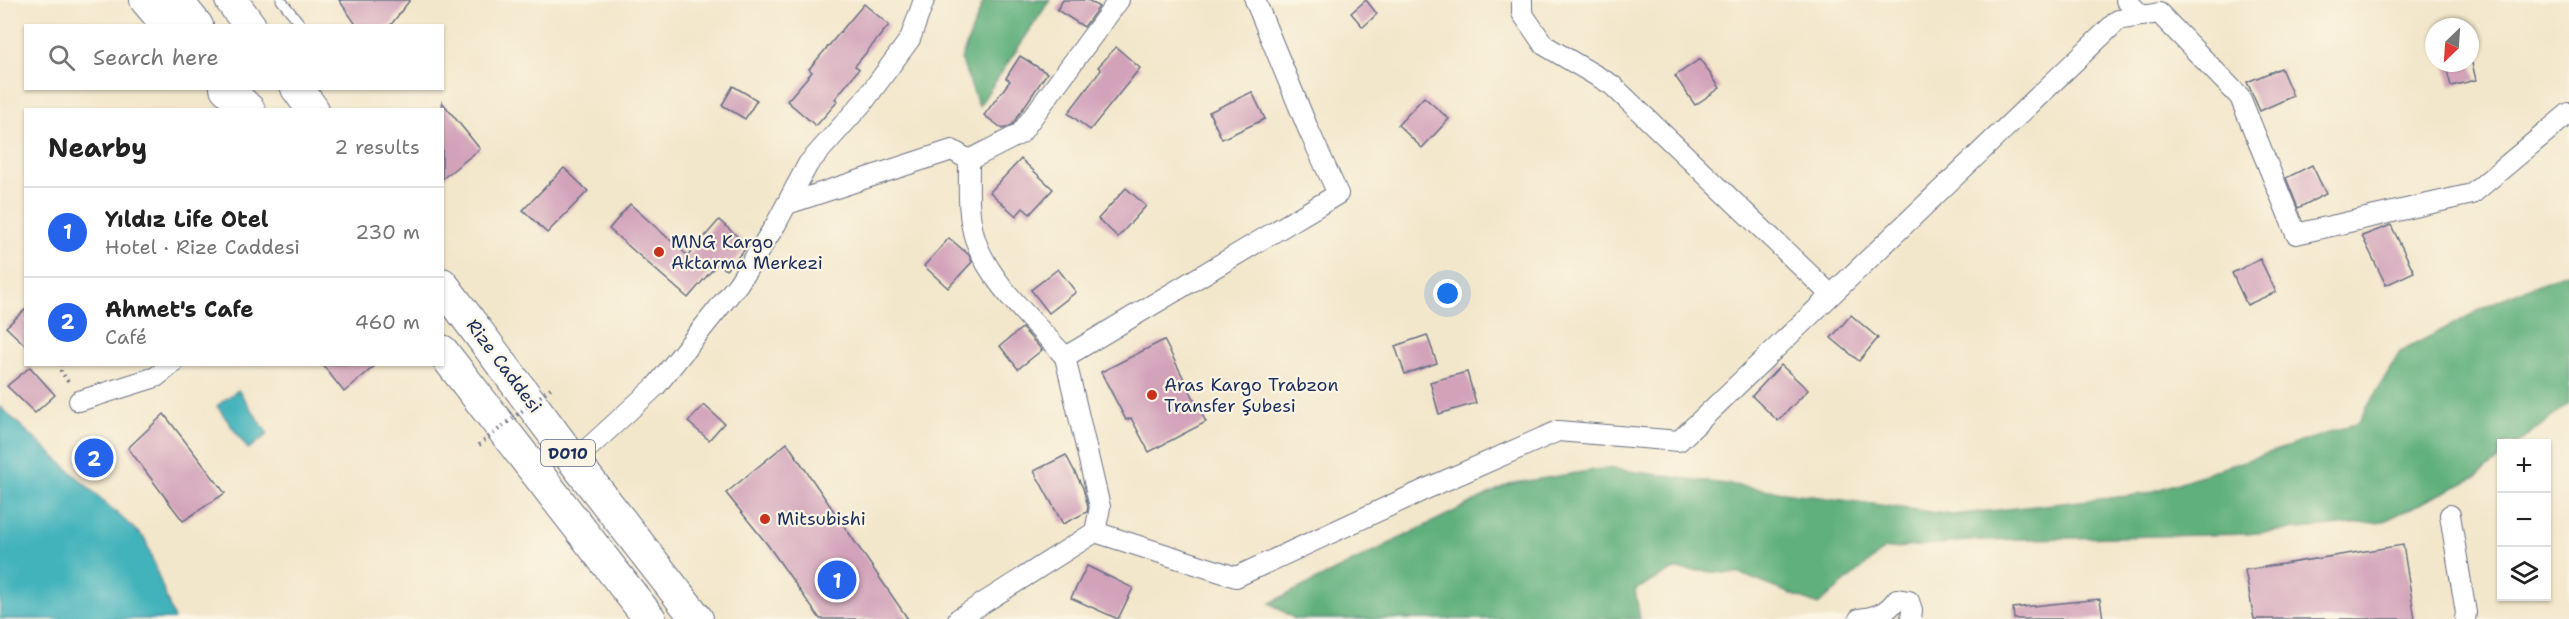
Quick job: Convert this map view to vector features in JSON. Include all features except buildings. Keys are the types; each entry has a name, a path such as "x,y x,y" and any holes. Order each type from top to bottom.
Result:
{"highway":[{"path":"146,0 166,24"},
{"path":"176,0 195,24"},
{"path":"231,0 249,24"},
{"path":"228,90 247,108"},
{"path":"244,90 257,108"},
{"path":"298,90 312,108"},
{"name":"Rize Caddesi","path":"444,287 574,461 697,619"},
{"name":"D010","path":"444,354 650,619"}],"street":[{"path":"574,461 656,386 738,284 787,204 808,164 865,100 910,39 924,0"},
{"path":"969,160 1020,134 1119,0"},
{"path":"1065,357 1338,195 1255,0"},
{"path":"1522,0 1522,13 1544,45 1612,85 1831,296"},
{"path":"2126,0 2142,16"},
{"path":"1095,532 1236,577 1558,431 1679,441 2118,20 2159,13 2240,97 2296,234 2472,194 2569,113"},
{"path":"787,204 952,150 969,160"},
{"path":"958,619 1095,532 1100,507 1065,357 990,272 975,239 969,203 969,160"},
{"path":"79,400 156,377 170,366"},
{"path":"2450,515 2466,613 2464,619"},
{"path":"1859,619 1889,611 1897,599 1909,601 1912,610 1911,619"}],"lane":[{"path":"281,0 300,24"}],"path":[{"path":"479,445 552,387"}],"green space":[{"path":"984,0 1050,0 979,106 961,59"},
{"path":"2569,272 2569,404 2523,439 2497,439 2497,460 2476,477 2384,521 2246,534 1979,540 1885,549 1818,605 1741,574 1674,569 1635,590 1640,619 1295,619 1270,603 1509,484 1607,468 1953,515 2145,494 2358,423 2400,352 2499,300"}],"water":[{"path":"238,390 268,434 248,449 217,406"},
{"path":"0,407 145,539 174,619 0,619"}],"place":[{"name":"MNG Kargo Aktarma Merkezi","path":"659,252"},
{"name":"Aras Kargo Trabzon Transfer Şubesi","path":"1152,395"},
{"name":"Ahmet's Cafe","path":"94,458"},
{"name":"Mitsubishi","path":"765,519"},
{"name":"Yıldız Life Otel","path":"837,580"}]}
